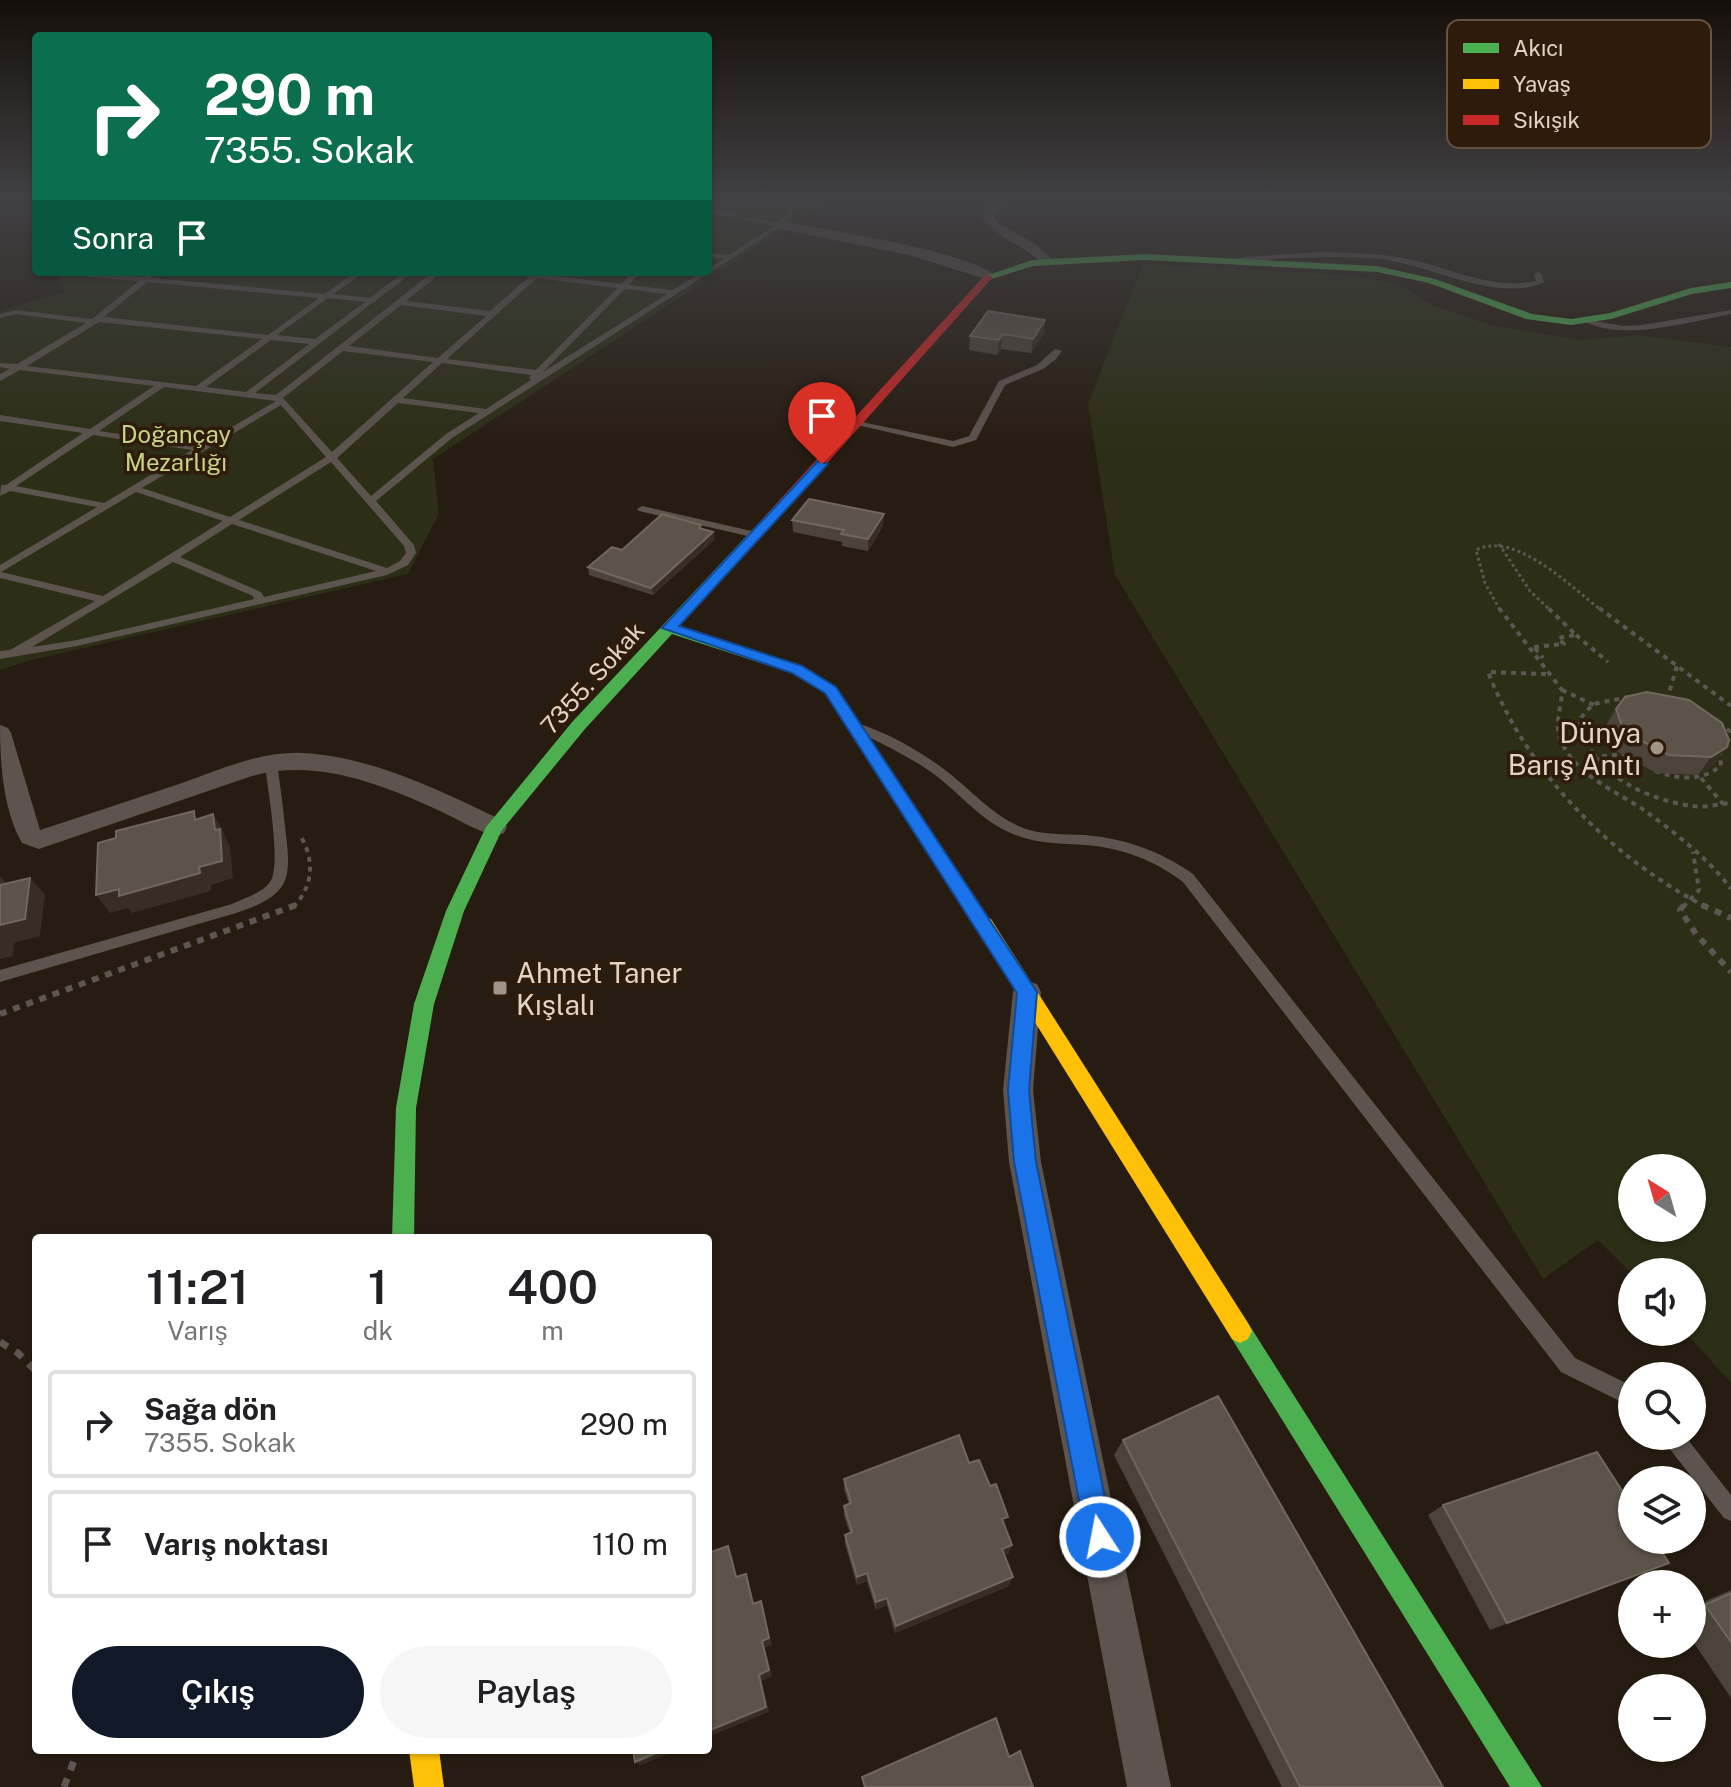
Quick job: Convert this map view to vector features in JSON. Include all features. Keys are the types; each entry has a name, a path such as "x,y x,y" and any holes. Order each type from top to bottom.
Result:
{"street":[{"name":"7355. Sokak","path":"403,1234 406,1108 424,1004 455,911 495,827 579,725 756,535 982,283"},
{"path":"1437,283 1527,315 1566,323 1589,322 1669,297 1731,285"},
{"path":"669,628 797,670 830,690 1027,992 1527,1787"},
{"path":"0,733 28,830 31,837 39,840 271,763 301,761 364,773 415,789 495,827"},
{"path":"1027,992 1018,1090 1025,1162 1149,1787"},
{"path":"425,1754 429,1787"}],"lane":[{"path":"0,378 95,320 141,283"},
{"path":"197,283 372,300"},
{"path":"197,389 344,283"},
{"path":"247,395 394,283"},
{"path":"0,572 280,400 423,283"},
{"path":"14,652 105,600 331,458 526,283"},
{"path":"604,283 676,293"},
{"path":"520,393 626,283"},
{"path":"370,501 449,436 691,283"},
{"path":"1486,283 1526,287 1536,283"},
{"path":"399,302 492,314"},
{"path":"0,316 16,312 316,342"},
{"path":"1589,322 1623,328 1642,327 1731,312"},
{"path":"342,348 537,373"},
{"path":"857,424 953,444 968,441 973,438 1002,383 1042,366 1052,360 1058,351"},
{"path":"0,365 280,400 409,545 411,553 404,563 387,572 77,643 0,655"},
{"path":"3,489 163,384"},
{"path":"396,400 489,412"},
{"path":"0,418 201,449"},
{"path":"0,430 17,420"},
{"path":"3,489 106,506"},
{"path":"135,489 387,572"},
{"path":"642,509 756,535"},
{"path":"173,558 257,594 261,601"},
{"path":"0,572 105,600"},
{"path":"855,725 934,768 976,806 1008,827 1044,840 1086,840 1132,848 1162,859 1188,878 1568,1365 1584,1377 1618,1388"},
{"path":"0,976 236,908 272,893 282,880 283,863 271,763"},
{"path":"1683,1450 1731,1511"}],"path":[{"path":"1499,544 1530,591 1608,662"},
{"path":"1594,705 1562,690 1535,659 1486,588 1478,569 1476,550 1483,545 1513,546 1731,706"},
{"path":"1535,659 1543,658 1534,647 1564,644 1558,638 1576,635"},
{"path":"1666,701 1677,666"},
{"path":"1547,674 1488,672 1497,698 1521,742 1548,778 1621,850 1690,899 1731,918"},
{"path":"1562,690 1563,701 1557,725 1561,740 1585,772 1643,809 1731,889"},
{"path":"1639,697 1615,698 1594,705 1583,714 1579,727 1581,742 1591,757 1611,775 1658,798 1696,806 1731,803"},
{"path":"1615,698 1623,706"},
{"path":"1653,699 1680,705"},
{"path":"1707,717 1731,732"},
{"path":"1616,742 1636,762"},
{"path":"1644,766 1669,776 1701,778 1721,766 1722,756 1718,746"},
{"path":"1591,757 1624,753"},
{"path":"1701,778 1724,805"},
{"path":"1643,809 1658,798"},
{"path":"1693,852 1699,890 1680,910 1696,934 1731,972"},
{"path":"0,1342 18,1353 32,1367"},
{"path":"64,1787 76,1754"}],"green space":[{"name":"Doğançay Mezarlığı","path":"61,283 701,283 433,459 439,514 408,574 27,661 0,670 0,311 66,292"},
{"path":"1135,283 1397,283 1434,306 1493,326 1581,340 1638,335 1731,347 1731,1383 1698,1346 1706,1346 1706,1258 1618,1260 1598,1240 1543,1279 1115,575 1088,404"}],"building":[{"path":"988,311 1045,320 1033,339 1003,334 999,340 970,336"},
{"path":"809,499 884,514 868,539 841,534 844,530 792,520"},
{"path":"662,514 701,525 699,528 713,532 651,588 588,567 612,547 622,550"},
{"path":"1647,692 1689,700 1722,723 1729,740 1727,747 1711,757 1669,755 1630,735 1622,726 1616,709 1625,697"},
{"path":"194,811 195,820 213,814 215,830 220,829 222,861 199,867 200,873 119,896 119,889 96,895 98,843 116,838 116,831"},
{"path":"30,878 25,919 0,925 0,885"},
{"path":"1218,1396 1443,1787 1300,1787 1123,1440"},
{"path":"959,1435 969,1463 979,1460 990,1486 996,1484 1008,1517 1002,1519 1012,1545 1002,1549 1013,1577 896,1626 887,1598 876,1602 867,1573 857,1577 845,1535 852,1532 844,1506 851,1503 844,1479"},
{"path":"1597,1452 1618,1484 1618,1554 1663,1554 1669,1563 1650,1570 1618,1570 1618,1582 1507,1623 1443,1505"},
{"path":"728,1546 736,1577 746,1574 753,1604 761,1601 769,1638 762,1641 769,1670 759,1675 766,1707 712,1729 712,1552"},
{"path":"1731,1593 1731,1642 1706,1606"},
{"path":"996,1718 1009,1757 1020,1751 1033,1787 865,1787 862,1777"},
{"path":"634,1754 654,1754 635,1762"}],"traffic: fast":[{"path":"1439,283 1530,317 1571,322 1611,316 1691,291 1731,285"},
{"path":"403,1234 406,1108 424,1004 455,911 495,827 579,725 760,530"},
{"path":"669,628 797,670 830,690 984,924"},
{"path":"1240,1331 1527,1787"}],"traffic: slow":[{"path":"984,924 1240,1331"},
{"path":"425,1754 429,1787"}],"traffic: jam":[{"path":"760,530 982,283"}],"place":[{"name":"Dünya Barış Anıtı","path":"1657,748"},
{"name":"Ahmet Taner Kışlalı","path":"500,988"}],"route":[{"path":"822,464 669,628 797,670 830,690 1027,992 1018,1090 1025,1162 1100,1537"}]}
